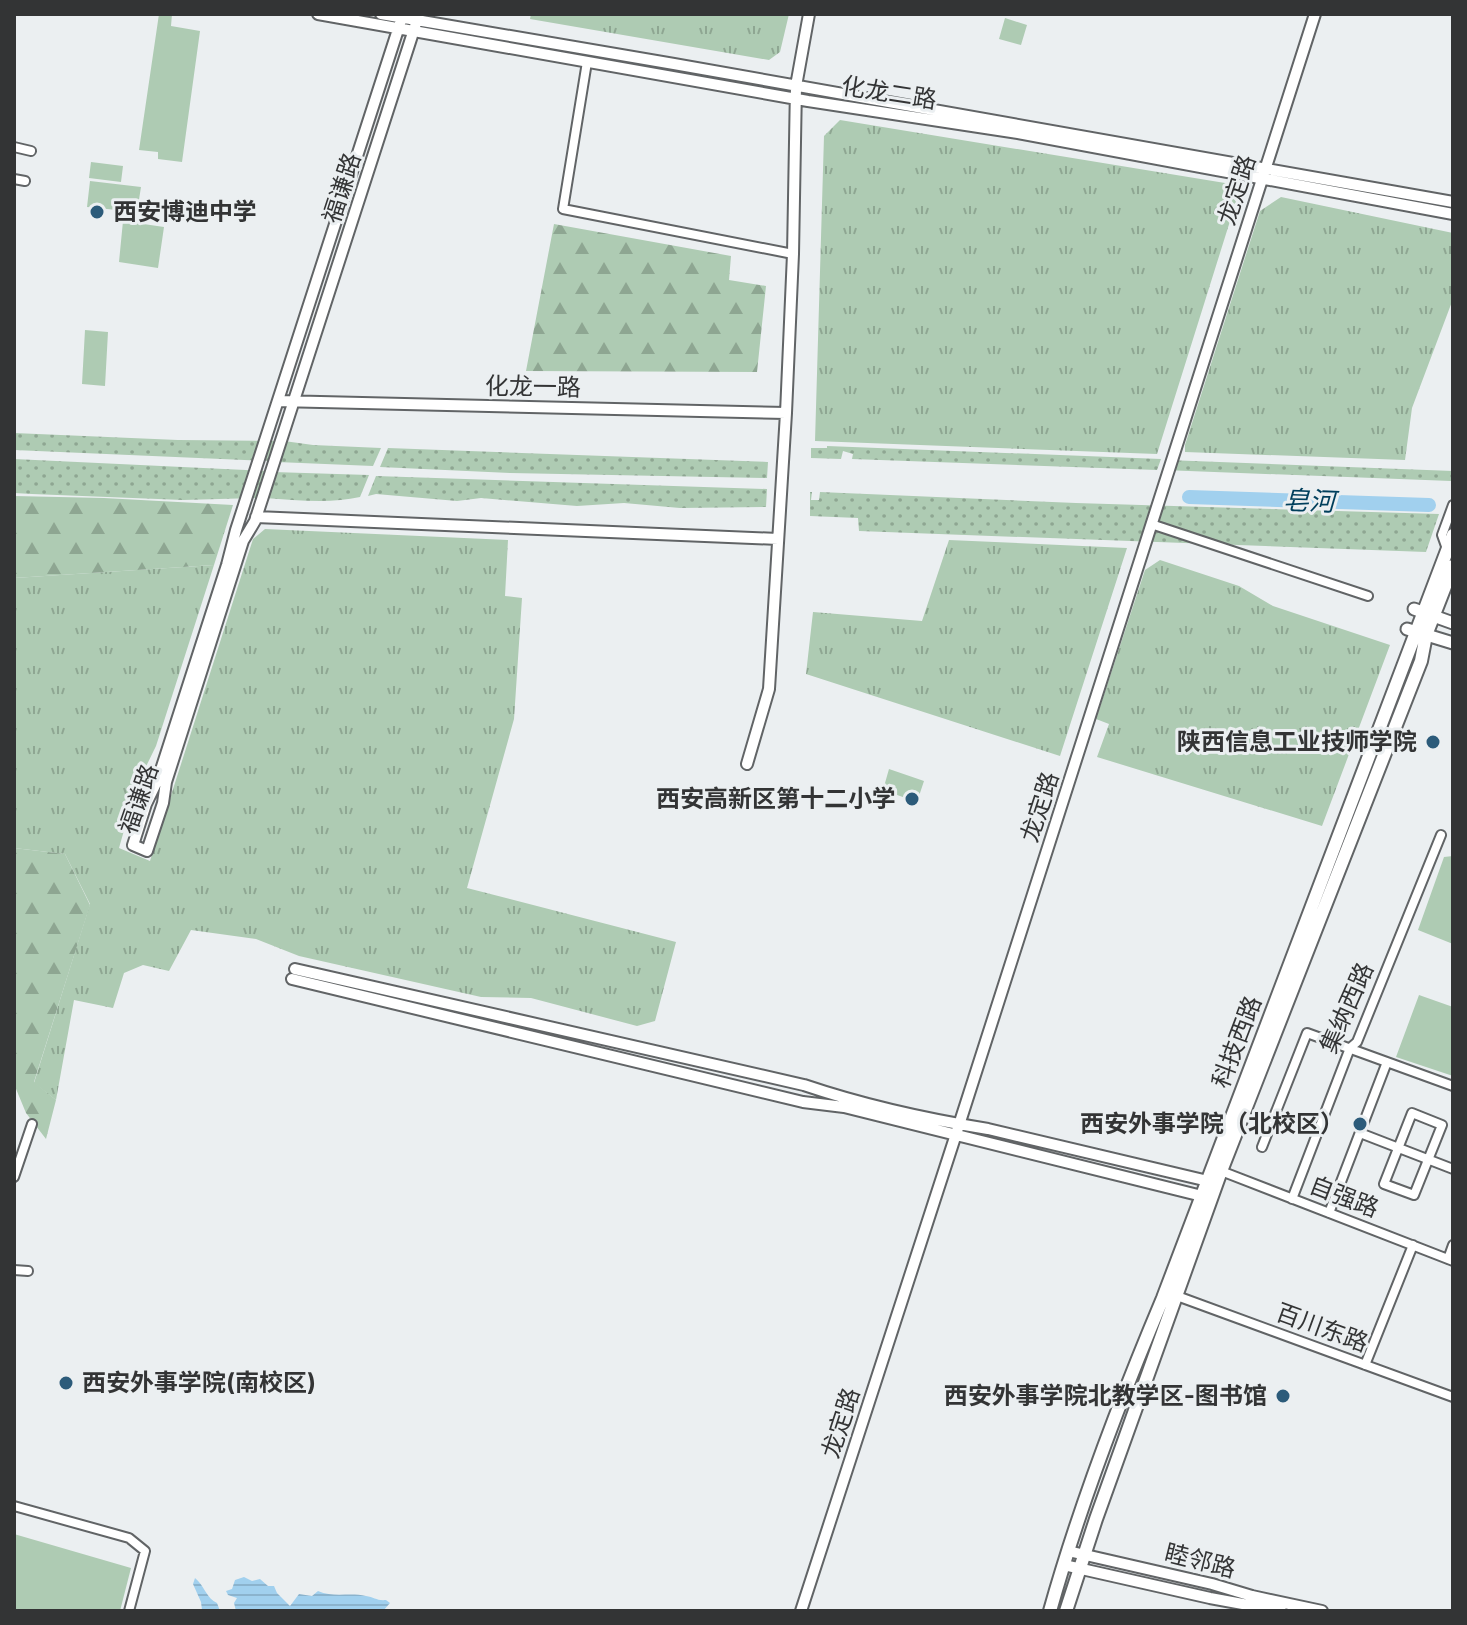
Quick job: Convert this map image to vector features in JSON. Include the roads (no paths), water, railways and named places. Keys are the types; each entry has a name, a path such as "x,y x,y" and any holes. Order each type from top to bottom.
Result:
{"main road":[{"name":"科技西路","path":"1050,1611 1130,1376 1208,1181 1453,535"},
{"name":"科技西路","path":"1423,612 1453,566"},
{"path":"1423,612 1453,623"},
{"name":"科技西路","path":"1066,1611 1221,1171 1421,661 1416,632"},
{"path":"1416,632 1453,643"}],"street":[{"name":"化龙二路","path":"318,14 417,22 796,86 1263,174 1453,214"},
{"name":"化龙二路","path":"381,14 401,20"},
{"path":"747,764 769,689 786,413 796,86 809,14"},
{"name":"龙定路","path":"801,1611 1315,14"},
{"name":"福谦路","path":"401,20 163,764 133,845 147,851 243,541 256,517 417,22"},
{"name":"化龙二路","path":"417,22 587,62 1263,174 1453,202"},
{"path":"587,62 563,209 793,254"},
{"path":"14,147 31,151"},
{"path":"14,179 25,181"},
{"name":"化龙一路","path":"278,401 786,413"},
{"path":"1447,549 1442,535 1453,505"},
{"path":"256,517 778,539"},
{"path":"1151,524 1368,596"},
{"name":"集纳西路","path":"1292,1199 1350,1048 1357,1042 1441,835"},
{"path":"1202,1196 958,1130 844,1099 804,1085 294,974 788,1098 958,1130 988,1129 1208,1181"},
{"path":"1262,1147 1307,1033 1453,1086"},
{"path":"1329,1213 1387,1062"},
{"path":"1412,1113 1442,1125 1414,1195 1384,1184 1398,1148 1412,1113"},
{"path":"14,1177 32,1124"},
{"path":"1360,1133 1453,1169"},
{"name":"自强路","path":"1221,1171 1450,1260"},
{"path":"1365,1365 1413,1245"},
{"path":"1450,1260 1453,1245"},
{"path":"14,1270 28,1271"},
{"name":"百川东路","path":"1177,1296 1453,1397"},
{"path":"14,1506 129,1538 145,1551 129,1611"},
{"name":"睦邻路","path":"1068,1551 1322,1611"},
{"name":"睦邻路","path":"1064,1565 1281,1611"}],"water":[{"path":"244,1577 252,1581 260,1579 268,1586 274,1586 290,1606 299,1594 312,1596 318,1591 360,1595 390,1603 383,1611 236,1611 234,1603 237,1598 226,1591 232,1589 235,1580"},
{"path":"195,1578 217,1603 220,1611 202,1610 193,1584"}],"waterway":[{"name":"皂河","path":"1189,497 1429,505"}],"place":[{"name":"西安博迪中学","path":"97,212"},
{"name":"陕西信息工业技师学院","path":"1433,742"},
{"name":"西安高新区第十二小学","path":"912,799"},
{"name":"西安外事学院（北校区）","path":"1360,1124"},
{"name":"西安外事学院(南校区)","path":"66,1383"},
{"name":"西安外事学院北教学区-图书馆","path":"1283,1396"}]}
